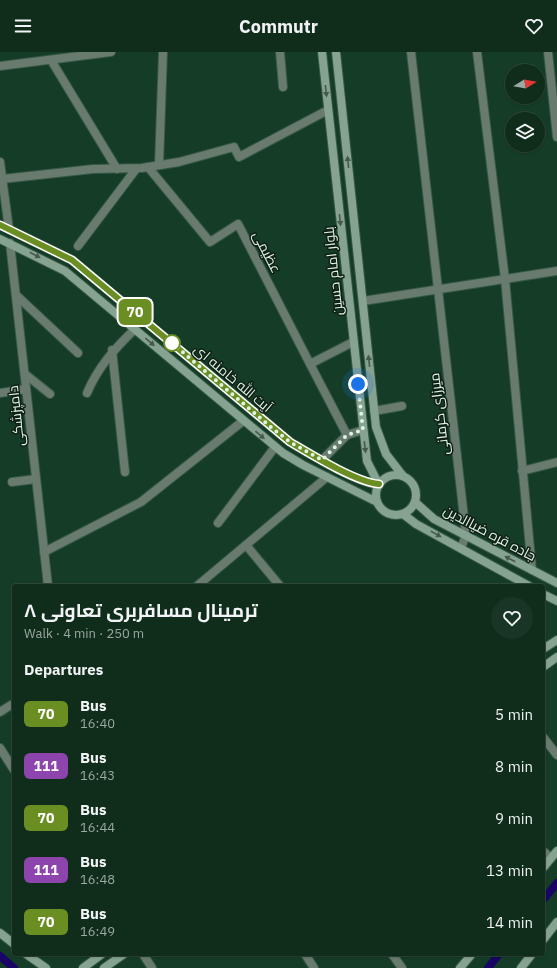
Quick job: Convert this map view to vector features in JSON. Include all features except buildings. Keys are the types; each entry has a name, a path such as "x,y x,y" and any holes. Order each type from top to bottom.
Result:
{"main road":[{"name":"بلوار امام حسین","path":"322,52 367,461 379,484"},
{"name":"بلوار امام حسین","path":"336,52 376,427 386,454 403,476"},
{"name":"آیت الله خامنه ای","path":"0,225 72,260 290,442 367,483 379,484"},
{"name":"آیت الله خامنه ای","path":"0,239 65,271 275,447 303,465 377,502"},
{"path":"390,476 403,476 413,484 415,489 415,502 412,507 403,514 397,515 385,512 377,502 376,496 379,484 390,476"},
{"name":"جاده قره ضیاالدین","path":"415,502 434,519 557,583"},
{"name":"جاده قره ضیاالدین","path":"403,514 416,524 525,584"},
{"path":"545,595 557,601"},
{"path":"545,648 557,640"},
{"path":"545,666 557,657"},
{"path":"545,866 557,851"},
{"path":"545,937 557,922"},
{"path":"0,933 12,942"},
{"path":"29,956 46,968"},
{"path":"84,968 99,956"},
{"path":"104,968 121,956"},
{"path":"460,968 470,956"},
{"path":"521,968 530,956"}],"street":[{"path":"0,66 51,60 59,56 111,52"},
{"path":"159,166 162,52"},
{"path":"280,52 284,87"},
{"name":"میرزای کرمانی","path":"411,52 466,536"},
{"path":"478,52 504,280 532,570"},
{"path":"548,52 557,137"},
{"path":"51,60 117,169"},
{"path":"2,179 93,169 159,166 234,147 239,157 328,110"},
{"path":"0,162 9,229"},
{"name":"عظیمی","path":"148,167 210,242 238,224 310,364"},
{"path":"78,246 136,168"},
{"name":"دامپزشکی","path":"10,244 48,584"},
{"path":"363,301 557,271"},
{"path":"16,295 78,353"},
{"path":"87,393 94,377 112,350 135,329"},
{"path":"347,435 310,364 353,342"},
{"path":"112,350 125,472"},
{"path":"25,374 50,394"},
{"path":"0,393 26,390"},
{"path":"374,411 402,406"},
{"path":"44,552 141,502 243,421"},
{"path":"322,460 347,435 363,430"},
{"path":"218,523 275,447"},
{"path":"522,471 557,462"},
{"path":"199,584 327,477"},
{"path":"12,482 36,479"},
{"path":"460,548 466,536"},
{"path":"246,545 278,584"},
{"path":"0,712 11,705"},
{"path":"545,739 557,755"},
{"path":"0,748 12,767"},
{"path":"545,853 551,858"},
{"path":"144,956 152,968"},
{"path":"305,956 314,968"},
{"path":"393,956 402,968"}],"waterway":[{"path":"545,898 557,883"},
{"path":"0,956 14,968"},
{"path":"488,968 497,956"}],"bus line":[{"name":"70","path":"0,225 35,240 72,260 290,442 309,454 367,483 379,484"}],"route":[{"path":"172,343 272,428 290,442 322,460 347,435 363,430 358,384"}]}
